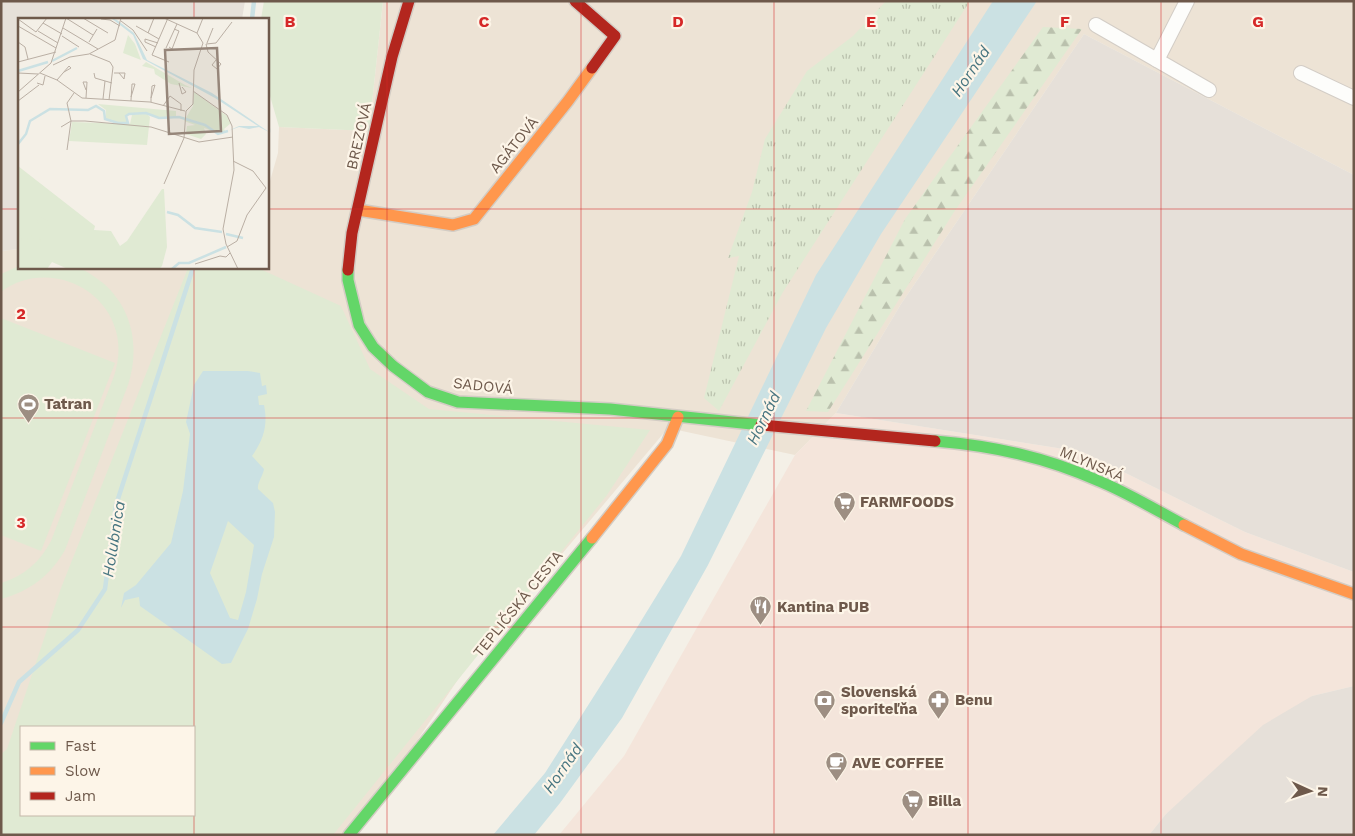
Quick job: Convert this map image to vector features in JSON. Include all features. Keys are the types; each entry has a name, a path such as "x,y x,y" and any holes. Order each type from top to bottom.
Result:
{"street":[{"name":"BREZOVÁ","path":"348,280 349,253 358,210 392,57 409,1"},
{"name":"AGÁTOVÁ","path":"358,210 425,222 454,225 474,219 568,101 615,36 575,1"},
{"path":"1158,60 1187,1"},
{"path":"1096,25 1209,90"},
{"path":"1301,73 1354,98"},
{"name":"SADOVÁ","path":"348,280 359,324 373,348 392,366 428,392 458,402 610,409 678,417"},
{"name":"MLYNSKÁ","path":"678,417 962,443 1017,452 1048,461 1100,481 1241,554 1354,594"},
{"name":"TEPLIČSKÁ CESTA","path":"349,835 667,444 678,417"}],"shaded area":[{"path":"1,1 245,1 242,18 18,18 18,249 1,251"},
{"path":"383,1 1354,1 1354,175 1084,34 901,304 836,413 795,455 668,428 465,669 354,835 1,835 1,251 18,249 18,269 269,269 269,184 278,153 279,127 369,131"},
{"path":"1084,34 1354,175 1354,572 1245,532 1083,452 836,413 901,304"},
{"path":"836,413 1083,452 1245,532 1354,572 1354,686 1312,696 1166,814 1149,835 559,835 624,756 795,455"},
{"path":"1354,686 1354,835 1149,835 1166,814 1263,725 1312,696"}],"green space":[{"path":"264,1 383,1 369,131 279,127 269,92 269,18 261,18"},
{"path":"886,1 970,1 783,292 719,411 704,398 739,256 728,258 752,192 765,139 807,71 853,36"},
{"path":"1043,27 1082,29 954,212 828,412 806,411 905,219"},
{"path":"18,266 18,269 79,269 90,274 113,293 121,305 131,330 133,357 128,385 65,550 46,575 21,592 1,599 1,583 24,572 36,562 51,541 114,376 117,365 118,342 109,314 98,300 84,289 69,282 52,278 34,278 17,283 1,292 1,274"},
{"path":"188,269 260,269 341,306 370,369 429,409 650,430 607,495 333,835 1,835 1,754 7,749 61,588"},
{"path":"1,318 115,363 41,551 1,535"}],"water":[{"name":"Hornád","path":"993,1 1037,1 881,234 826,328 708,565 622,718 560,803 534,835 493,835 545,773 681,556 816,275"},
{"path":"203,371 248,371 260,373 262,386 266,385 267,394 258,396 259,405 264,405 266,419 264,432 260,444 252,456 264,469 258,489 273,503 275,512 274,537 248,629 231,663 222,664 140,606 139,597 125,600 121,608 124,593 136,585 171,543 183,491 190,434 186,422 194,385","holes":["228,521 254,545 246,592 238,620 230,618 210,573"]}],"waterway":[{"name":"Holubnica","path":"252,18 254,1"},
{"name":"Holubnica","path":"1,723 19,682 78,630 105,589 116,505 193,269"}],"traffic: fast":[{"path":"348,270 348,280 359,325 373,347 393,366 428,392 458,402 610,409 761,425"},
{"path":"935,441 999,450 1059,465 1121,491 1184,525"},
{"path":"349,835 592,538"}],"traffic: slow":[{"path":"358,210 453,225 474,219 592,68"},
{"path":"592,538 667,444 678,417"},
{"path":"1184,525 1241,554 1354,594"}],"traffic: jam":[{"path":"348,270 352,233 392,57 409,1"},
{"path":"575,1 615,36 592,68"},
{"path":"761,425 935,441"}],"place":[{"name":"Tatran","path":"28,423"},
{"name":"FARMFOODS","path":"844,521"},
{"name":"Kantina PUB","path":"761,626"},
{"name":"Benu","path":"939,719"},
{"name":"Slovenská sporiteľňa","path":"825,720"},
{"name":"AVE COFFEE","path":"836,782"},
{"name":"Billa","path":"912,820"}]}
